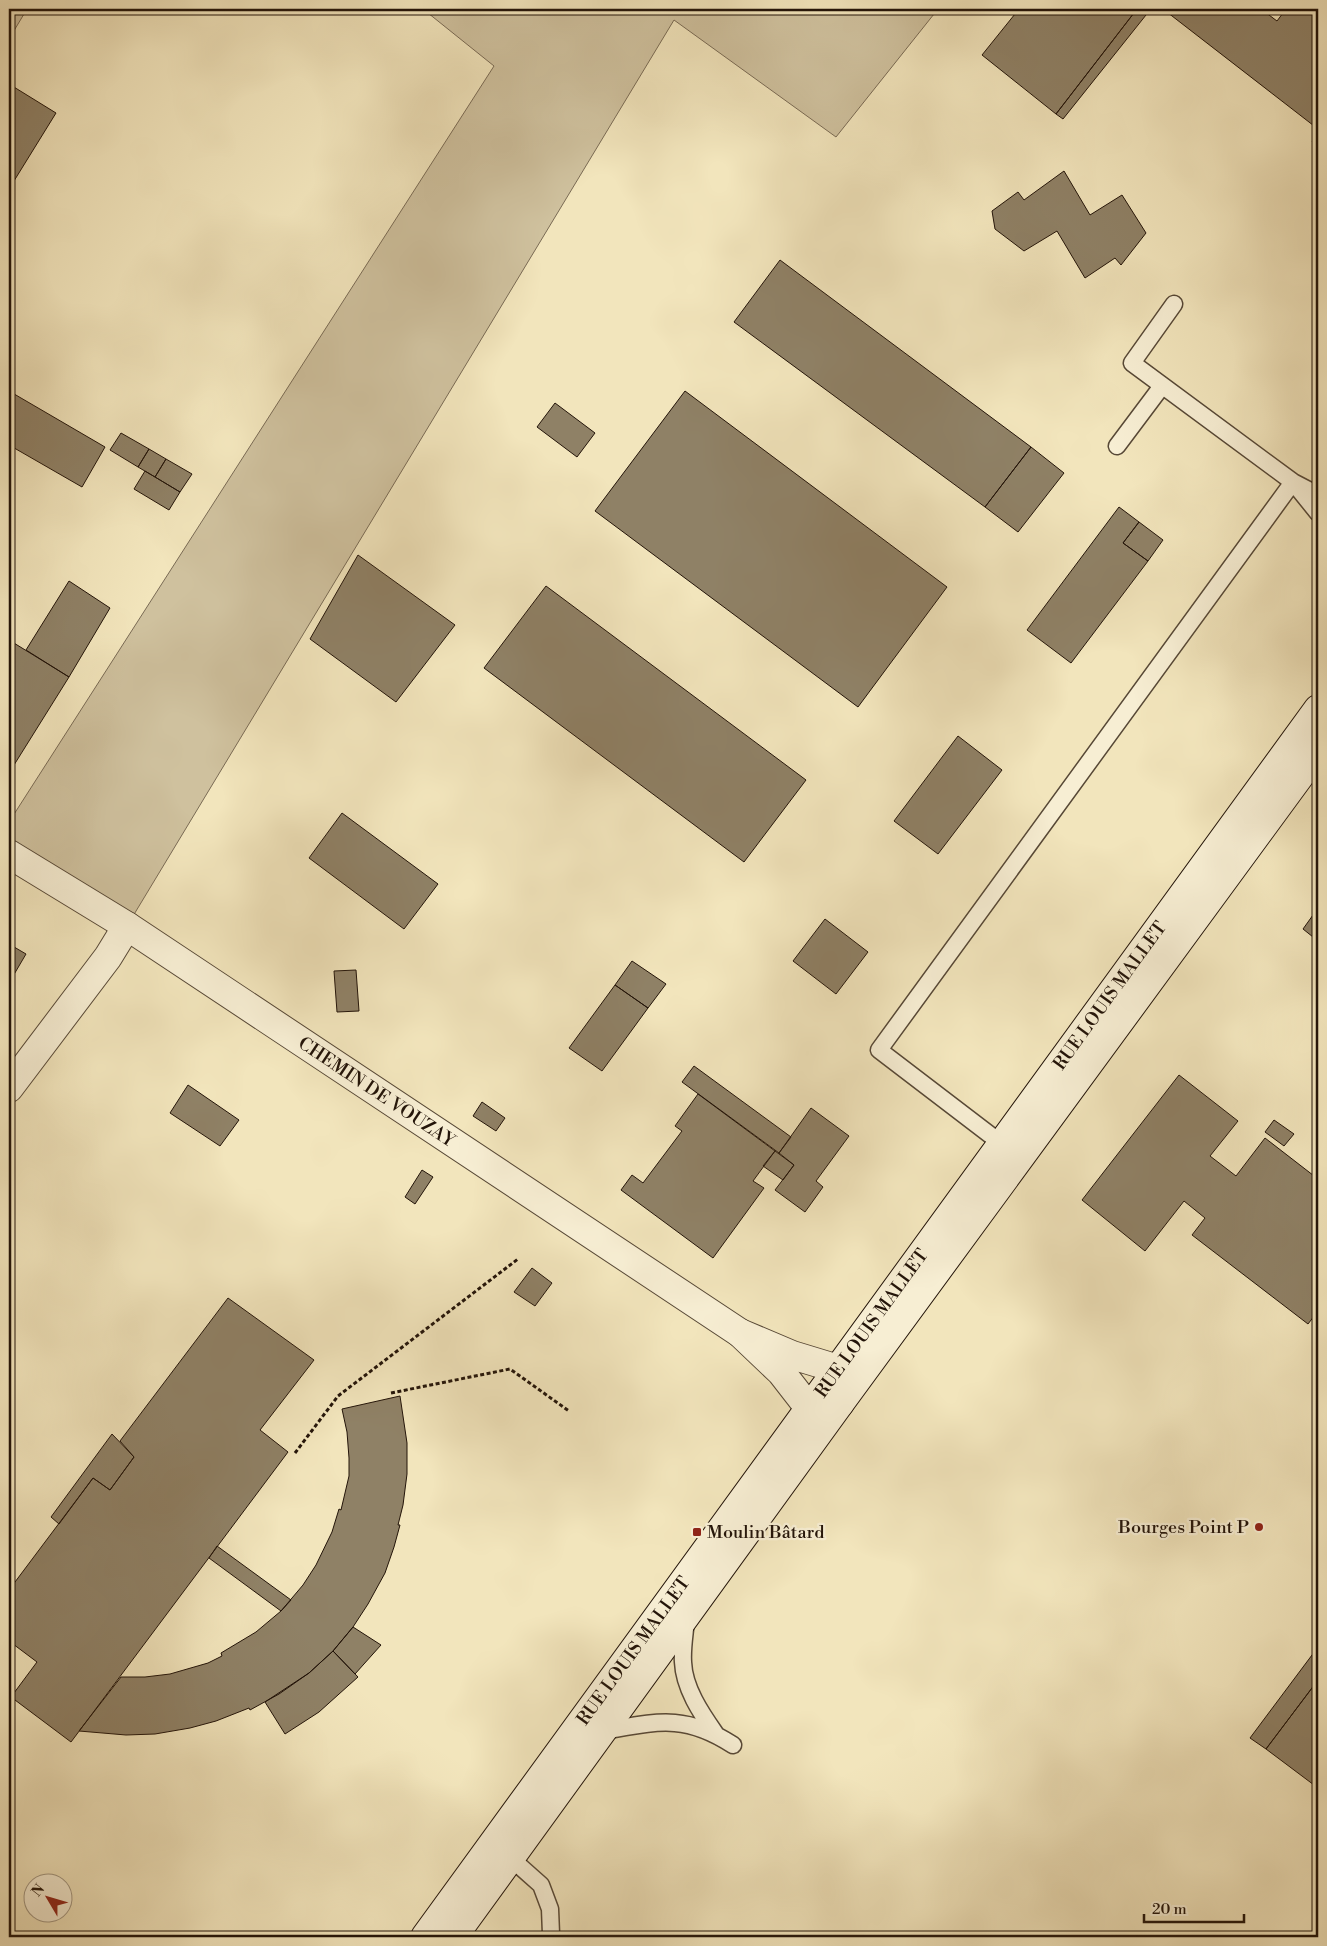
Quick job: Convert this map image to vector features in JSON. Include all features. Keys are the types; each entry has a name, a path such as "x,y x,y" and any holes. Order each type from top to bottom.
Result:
{"main road":[{"name":"RUE LOUIS MALLET","path":"678,1609 810,1408 1318,710"},
{"name":"RUE LOUIS MALLET","path":"425,1937 502,1851 678,1609 840,1403 1318,751"},
{"name":"CHEMIN DE VOUZAY","path":"9,854 126,926 740,1334 781,1372 810,1408"},
{"path":"9,1088 108,957 126,926"},
{"name":"CHEMIN DE VOUZAY","path":"740,1334 792,1355 838,1369"},
{"path":"810,1408 840,1403 838,1369"},
{"name":"RUE LOUIS MALLET","path":"453,1937 502,1851"}],"lane":[{"path":"1174,304 1132,363 1293,482 1318,495"},
{"path":"1117,446 1162,386"},
{"path":"1293,482 1318,513"},
{"path":"1002,1144 878,1050 1293,482"},
{"path":"678,1609 683,1663 688,1685 702,1714 716,1734"},
{"path":"594,1724 659,1721 694,1725 716,1734 733,1745"},
{"path":"502,1851 541,1885 550,1909 551,1934 549,1937"}],"path":[{"path":"295,1453 338,1396 518,1259"},
{"path":"391,1393 510,1369 568,1411"}],"shaded area":[{"path":"9,9 27,9 9,39"},
{"path":"423,9 938,9 836,137 674,20 127,926 9,854 9,822 494,66"}],"building":[{"path":"1019,9 1137,9 1056,114 982,55"},
{"path":"1137,9 1150,10 1063,119 1056,114"},
{"path":"1163,9 1261,9 1277,21 1286,9 1318,9 1318,129"},
{"path":"9,84 56,113 9,189"},
{"path":"1318,134 1318,148 1312,142"},
{"path":"1064,171 1090,215 1122,195 1146,233 1121,265 1115,258 1085,278 1057,231 1024,251 995,229 992,211 1018,192 1024,200"},
{"path":"780,260 1031,447 985,507 734,322"},
{"path":"9,391 105,447 82,487 9,445"},
{"path":"685,391 947,587 858,707 595,511"},
{"path":"555,403 595,433 577,457 537,427"},
{"path":"121,433 149,449 138,467 110,450"},
{"path":"1031,447 1064,473 1018,532 985,507"},
{"path":"149,449 166,459 155,477 138,467"},
{"path":"166,459 192,474 180,492 155,477"},
{"path":"145,471 180,492 169,510 134,489"},
{"path":"1119,507 1139,522 1123,543 1148,561 1071,663 1027,630"},
{"path":"1139,522 1163,540 1148,561 1123,543"},
{"path":"358,555 455,625 396,702 310,639"},
{"path":"69,581 110,608 69,677 26,650"},
{"path":"546,586 806,780 744,862 484,668"},
{"path":"9,640 69,677 9,773"},
{"path":"958,736 1002,770 938,854 894,821"},
{"path":"342,813 438,884 404,929 309,858"},
{"path":"1318,908 1318,941 1303,929"},
{"path":"825,919 868,952 836,994 793,961"},
{"path":"9,944 26,954 9,983"},
{"path":"632,961 666,984 648,1008 615,985"},
{"path":"356,970 359,1011 337,1012 334,971"},
{"path":"615,985 648,1008 602,1071 569,1048"},
{"path":"694,1066 791,1137 779,1153 682,1082"},
{"path":"1179,1075 1238,1121 1210,1156 1236,1176 1265,1138 1318,1179 1318,1311 1308,1324 1192,1235 1205,1218 1184,1201 1145,1251 1082,1200"},
{"path":"188,1085 239,1120 220,1146 170,1113"},
{"path":"698,1094 775,1151 753,1181 764,1188 713,1258 621,1190 632,1175 643,1183 682,1131 675,1126"},
{"path":"482,1102 505,1118 496,1131 473,1116"},
{"path":"811,1108 849,1136 816,1181 823,1187 805,1212 775,1190 794,1165 779,1153"},
{"path":"1274,1120 1294,1134 1284,1146 1265,1132"},
{"path":"775,1151 794,1165 783,1180 763,1166"},
{"path":"422,1170 433,1177 415,1204 405,1197"},
{"path":"532,1268 552,1283 535,1306 514,1292"},
{"path":"228,1298 314,1360 260,1430 288,1452 71,1742 11,1697 37,1662 9,1641 9,1590 93,1478 110,1490 134,1457 120,1441"},
{"path":"400,1396 407,1443 407,1474 398,1525 400,1525 385,1573 353,1627 333,1651 309,1673 279,1694 250,1710 249,1708 216,1721 155,1734 126,1735 79,1731 121,1677 170,1674 208,1663 222,1656 221,1653 256,1632 281,1611 303,1585 316,1565 332,1532 339,1509 341,1510 349,1476 347,1432 342,1409"},
{"path":"112,1434 134,1457 110,1490 93,1478 59,1524 51,1517"},
{"path":"217,1546 291,1600 281,1611 209,1558"},
{"path":"353,1627 381,1645 355,1674 333,1651"},
{"path":"1318,1647 1318,1680 1266,1749 1250,1738"},
{"path":"333,1651 358,1677 319,1712 285,1734 265,1702 309,1673"},
{"path":"1318,1680 1318,1788 1266,1749"}],"place":[{"name":"Bourges Point P","path":"1259,1527"},
{"name":"Moulin Bâtard","path":"697,1532"}]}
